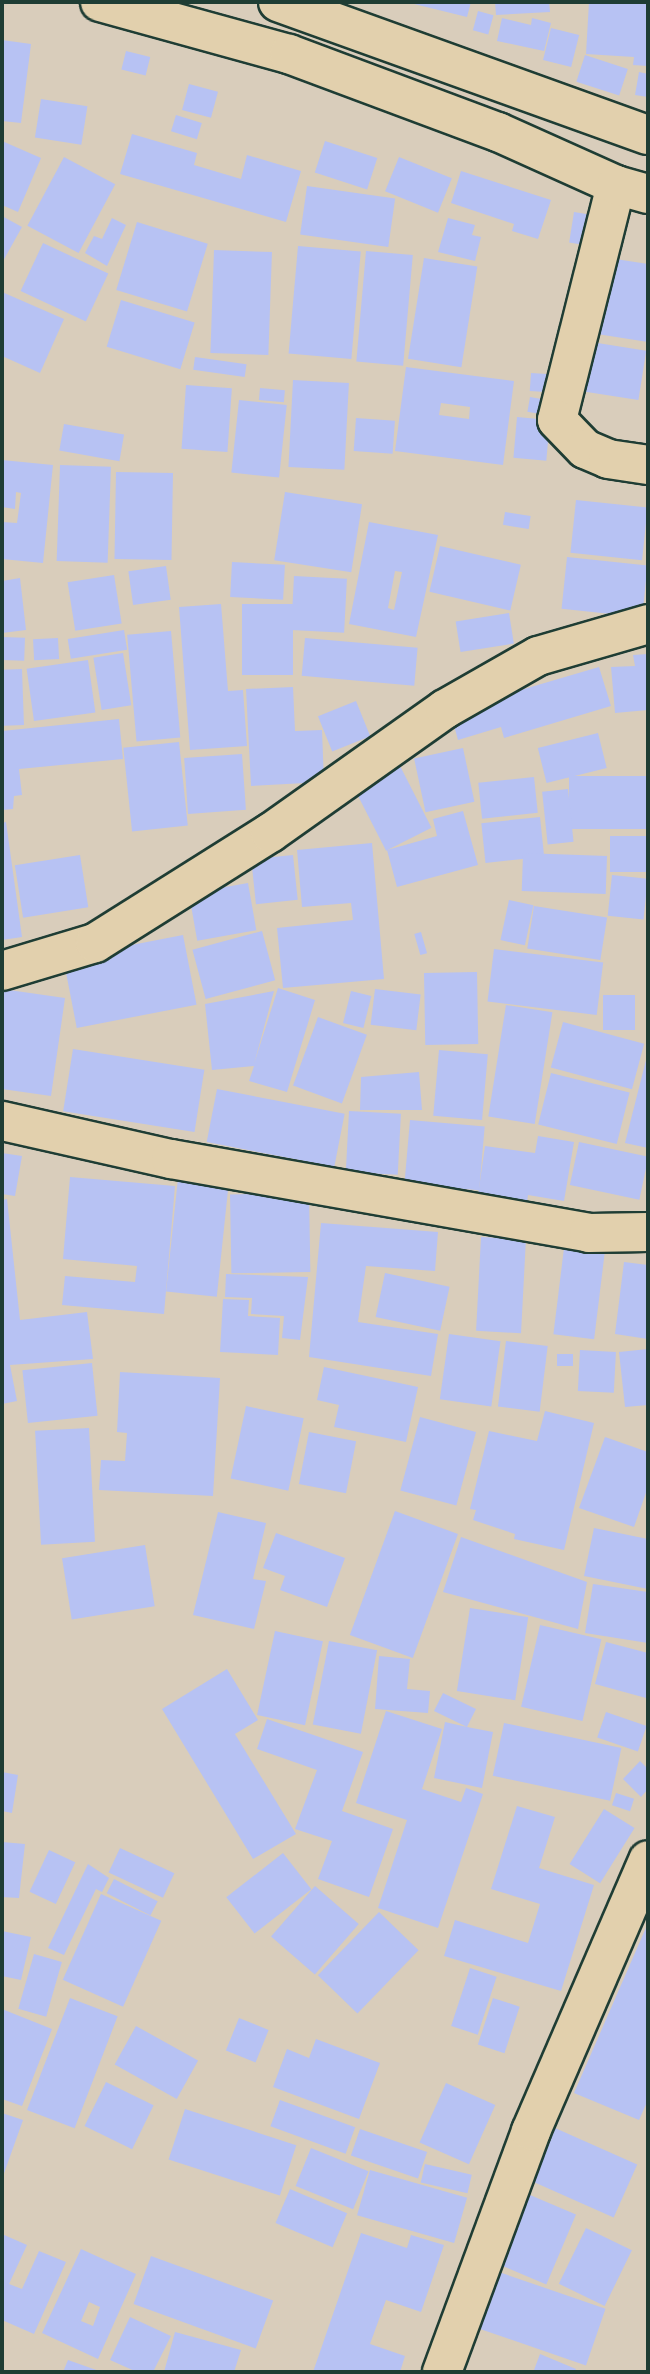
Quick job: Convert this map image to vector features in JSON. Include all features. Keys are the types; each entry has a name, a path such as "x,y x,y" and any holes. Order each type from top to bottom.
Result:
{"street":[{"path":"100,2 289,54 498,132 632,190 557,420 585,449 608,459 648,465"},
{"path":"278,2 648,135"},
{"path":"2,971 95,943 270,833 444,709 538,656 648,624"},
{"path":"2,1121 171,1159 589,1233 648,1232"},
{"path":"442,2372 531,2131 648,1860"}],"building":[{"path":"406,2 471,2 467,17"},
{"path":"495,2 549,2 550,12 496,15"},
{"path":"589,2 648,2 648,66 633,65 634,57 586,54"},
{"path":"478,11 493,15 488,34 473,30"},
{"path":"502,18 531,25 532,18 551,23 544,51 497,41"},
{"path":"551,28 579,35 571,67 543,60"},
{"path":"2,40 31,44 21,123 2,121"},
{"path":"126,51 150,57 146,75 121,69"},
{"path":"585,55 628,69 619,96 576,82"},
{"path":"639,72 648,74 648,97 635,95"},
{"path":"189,84 218,92 211,118 182,110"},
{"path":"41,99 87,106 81,145 35,138"},
{"path":"176,115 202,123 197,139 171,131"},
{"path":"132,134 197,153 194,165 241,179 247,155 301,171 286,222 120,174"},
{"path":"2,141 41,158 18,212 2,205"},
{"path":"325,141 377,158 367,189 315,172"},
{"path":"64,157 115,184 79,253 27,226"},
{"path":"399,157 452,178 438,213 385,191"},
{"path":"461,171 551,200 538,239 512,231 514,224 451,203"},
{"path":"307,186 395,198 388,247 300,235"},
{"path":"574,212 594,215 589,246 569,243"},
{"path":"2,216 22,227 2,263"},
{"path":"112,218 126,225 107,266 85,253 94,236 102,239"},
{"path":"448,218 475,225 472,235 481,237 475,261 438,252"},
{"path":"137,222 208,244 187,312 116,290"},
{"path":"43,243 108,273 86,321 21,291"},
{"path":"298,246 361,251 351,359 289,354"},
{"path":"214,250 272,252 268,355 210,353"},
{"path":"366,251 413,255 403,366 356,362"},
{"path":"424,258 477,266 461,367 408,359"},
{"path":"609,258 648,264 648,342 597,334"},
{"path":"2,292 64,319 40,373 2,356"},
{"path":"121,300 195,323 180,369 107,347"},
{"path":"585,341 646,351 638,400 577,390"},
{"path":"195,357 246,364 245,377 193,370"},
{"path":"406,367 514,381 503,465 395,451","holes":["441,403 470,407 469,419 439,415"]},
{"path":"531,373 547,374 546,392 530,391"},
{"path":"293,380 349,383 344,470 288,467"},
{"path":"186,385 232,388 227,452 182,449"},
{"path":"260,388 285,390 284,402 259,400"},
{"path":"530,397 553,401 550,416 527,412"},
{"path":"239,400 287,405 279,478 231,473"},
{"path":"517,417 550,420 546,461 513,458"},
{"path":"356,418 395,421 393,454 354,451"},
{"path":"64,424 124,435 119,461 59,451"},
{"path":"2,460 53,465 43,563 2,559 2,522 17,523 21,493 16,492 15,509 2,507"},
{"path":"60,465 111,467 108,563 57,561"},
{"path":"116,472 173,473 171,560 114,559"},
{"path":"285,492 362,504 351,572 274,560"},
{"path":"576,500 648,508 642,560 570,553"},
{"path":"505,512 531,516 529,529 503,525"},
{"path":"369,522 438,535 416,637 349,624","holes":["395,571 402,572 394,610 388,608"]},
{"path":"440,546 521,565 510,610 429,592"},
{"path":"567,557 648,565 642,617 562,609"},
{"path":"232,562 285,565 283,600 230,597"},
{"path":"166,566 171,600 133,605 128,571"},
{"path":"114,575 122,623 75,631 68,582"},
{"path":"294,576 347,579 344,633 291,630"},
{"path":"20,578 26,630 2,633 2,581"},
{"path":"221,604 228,691 243,690 247,746 190,750 179,607"},
{"path":"242,604 293,604 293,675 242,675"},
{"path":"509,613 514,644 461,652 456,621"},
{"path":"124,630 127,650 71,659 68,639"},
{"path":"171,631 180,738 136,741 127,635"},
{"path":"2,637 25,638 24,661 2,660"},
{"path":"58,638 59,659 34,660 33,639"},
{"path":"305,638 418,648 414,686 302,676"},
{"path":"123,653 131,705 102,710 93,658"},
{"path":"648,654 648,710 615,713 611,667 635,666 633,655"},
{"path":"88,660 95,712 34,721 27,669"},
{"path":"599,667 611,706 504,738 501,727 458,740 450,711"},
{"path":"22,669 24,725 4,726 2,670"},
{"path":"293,687 295,731 322,730 324,782 251,786 246,689"},
{"path":"356,701 370,736 332,752 318,716"},
{"path":"119,719 123,759 19,769 22,795 14,796 13,809 2,810 2,731"},
{"path":"598,733 607,768 547,783 538,748"},
{"path":"179,742 188,826 132,831 123,748"},
{"path":"463,748 474,802 426,812 414,758"},
{"path":"242,754 246,810 188,814 184,758"},
{"path":"397,760 432,828 386,851 352,783"},
{"path":"569,776 648,776 648,829 569,829"},
{"path":"534,777 538,813 482,819 478,783"},
{"path":"568,789 574,842 548,844 542,792"},
{"path":"463,811 478,865 397,887 387,850 437,836 433,819"},
{"path":"540,817 544,857 486,863 481,823"},
{"path":"6,822 22,937 2,940 2,823"},
{"path":"610,836 648,836 648,872 610,872"},
{"path":"372,843 384,979 283,988 277,928 353,920 351,903 302,907 297,850"},
{"path":"523,853 607,856 606,894 522,891"},
{"path":"80,855 88,907 23,918 15,865"},
{"path":"293,855 298,900 256,904 251,859"},
{"path":"612,875 648,879 644,920 608,916"},
{"path":"248,883 256,930 197,941 189,893"},
{"path":"509,900 533,905 525,945 500,940"},
{"path":"534,906 607,918 600,960 527,948"},
{"path":"262,931 275,980 206,999 192,950"},
{"path":"421,932 427,953 420,955 414,934"},
{"path":"183,935 197,1005 77,1028 63,958"},
{"path":"494,949 603,962 597,1015 488,1002"},
{"path":"477,972 478,1044 425,1045 424,973"},
{"path":"278,988 315,1000 287,1092 249,1081 254,1066 212,1070 205,1004 274,991 254,1064"},
{"path":"2,989 65,998 51,1096 2,1089"},
{"path":"375,989 421,995 416,1030 371,1025"},
{"path":"351,991 371,996 363,1028 343,1023"},
{"path":"603,995 635,995 635,1030 603,1030"},
{"path":"506,1005 552,1012 535,1124 488,1117"},
{"path":"318,1017 367,1035 342,1103 293,1086"},
{"path":"563,1022 644,1044 632,1089 551,1067"},
{"path":"73,1049 204,1070 195,1132 63,1111"},
{"path":"439,1050 488,1054 482,1120 433,1116"},
{"path":"648,1056 648,1148 625,1143"},
{"path":"419,1072 422,1110 360,1110 361,1077"},
{"path":"551,1073 630,1093 617,1144 538,1124"},
{"path":"217,1089 345,1114 334,1167 207,1142"},
{"path":"349,1111 401,1114 398,1175 346,1172"},
{"path":"410,1120 485,1127 479,1190 404,1184"},
{"path":"538,1136 574,1142 564,1201 528,1195 526,1209 477,1202 485,1146 535,1153"},
{"path":"579,1142 648,1157 639,1200 570,1185"},
{"path":"2,1153 22,1156 15,1196 2,1194"},
{"path":"70,1177 175,1186 164,1314 62,1305 65,1276 135,1282 137,1266 63,1259"},
{"path":"178,1178 229,1183 217,1297 166,1291"},
{"path":"309,1193 310,1272 231,1273 230,1194"},
{"path":"7,1199 20,1320 87,1312 93,1359 10,1365 17,1401 2,1404 2,1200"},
{"path":"321,1223 438,1232 435,1271 366,1266 358,1322 438,1334 431,1376 309,1357"},
{"path":"481,1237 526,1239 521,1333 476,1331"},
{"path":"564,1248 605,1253 594,1339 553,1334"},
{"path":"624,1262 648,1265 648,1339 615,1334"},
{"path":"385,1273 450,1287 440,1331 376,1317"},
{"path":"226,1274 308,1277 300,1340 282,1338 284,1316 251,1314 252,1298 225,1297"},
{"path":"223,1299 249,1300 248,1316 280,1318 278,1355 220,1352"},
{"path":"449,1334 500,1341 491,1407 440,1399"},
{"path":"506,1341 548,1346 540,1412 498,1407"},
{"path":"648,1349 648,1405 625,1407 619,1352"},
{"path":"580,1350 616,1352 614,1393 578,1391"},
{"path":"557,1354 573,1354 573,1366 557,1366"},
{"path":"92,1363 98,1416 28,1423 22,1370"},
{"path":"324,1367 418,1387 406,1442 334,1427 339,1405 317,1400"},
{"path":"120,1372 220,1378 213,1496 99,1490 101,1460 125,1461 127,1433 117,1432"},
{"path":"246,1406 304,1418 288,1491 231,1478"},
{"path":"545,1411 594,1423 564,1550 514,1539 515,1534 473,1520 476,1510 470,1509 489,1431 537,1441"},
{"path":"420,1417 476,1432 456,1505 400,1490"},
{"path":"89,1428 95,1542 41,1545 35,1431"},
{"path":"309,1432 356,1441 346,1493 299,1484"},
{"path":"605,1437 648,1452 648,1487 634,1527 579,1508"},
{"path":"395,1511 458,1534 413,1658 350,1635"},
{"path":"218,1512 266,1523 253,1579 266,1581 254,1629 193,1615"},
{"path":"594,1528 648,1539 648,1589 584,1576"},
{"path":"276,1533 345,1558 327,1607 280,1590 285,1576 263,1568"},
{"path":"461,1537 587,1582 578,1629 443,1592"},
{"path":"145,1545 155,1606 72,1619 62,1558"},
{"path":"593,1584 648,1592 648,1643 585,1633"},
{"path":"470,1608 528,1617 515,1700 457,1691"},
{"path":"540,1625 601,1639 582,1721 521,1707"},
{"path":"275,1631 323,1641 305,1725 257,1715"},
{"path":"329,1641 377,1650 361,1734 313,1724"},
{"path":"606,1642 648,1653 646,1698 595,1684"},
{"path":"379,1656 410,1659 407,1689 430,1691 428,1713 375,1709"},
{"path":"227,1669 258,1720 235,1734 296,1834 253,1859 162,1709"},
{"path":"443,1693 476,1709 467,1727 434,1711"},
{"path":"386,1711 442,1729 422,1789 461,1802 466,1788 483,1794 438,1928 378,1908 407,1820 356,1803"},
{"path":"606,1712 647,1726 638,1752 597,1738"},
{"path":"267,1719 363,1752 342,1811 393,1829 369,1897 318,1879 332,1841 295,1829 317,1770 257,1749"},
{"path":"445,1722 493,1732 482,1788 434,1778"},
{"path":"504,1723 621,1748 610,1801 493,1776"},
{"path":"640,1761 648,1769 648,1789 641,1797 623,1779"},
{"path":"2,1772 18,1775 12,1813 2,1811"},
{"path":"616,1793 634,1799 630,1811 612,1805"},
{"path":"517,1806 555,1817 539,1868 594,1885 561,1991 444,1956 455,1920 528,1943 540,1904 491,1889"},
{"path":"604,1809 635,1828 600,1883 570,1864"},
{"path":"2,1842 25,1844 19,1898 2,1897"},
{"path":"120,1848 174,1873 163,1898 109,1872"},
{"path":"49,1850 75,1862 56,1904 30,1892"},
{"path":"283,1853 311,1889 255,1934 226,1897"},
{"path":"88,1864 109,1878 102,1892 96,1889 64,1955 48,1948"},
{"path":"114,1879 158,1901 150,1916 107,1893"},
{"path":"315,1886 359,1924 315,1975 271,1937"},
{"path":"101,1894 161,1921 123,2007 63,1980"},
{"path":"379,1912 419,1950 357,2014 318,1975"},
{"path":"648,1923 648,2100 639,2120 574,2093"},
{"path":"2,1931 31,1937 21,1980 2,1976"},
{"path":"34,1954 62,1962 46,2017 18,2009"},
{"path":"470,1968 497,1977 478,2035 451,2026"},
{"path":"70,1998 118,2016 75,2128 27,2110"},
{"path":"493,1998 520,2007 504,2053 478,2045"},
{"path":"2,2009 52,2029 22,2106 2,2099"},
{"path":"239,2018 269,2030 256,2062 226,2050"},
{"path":"136,2026 198,2060 177,2099 115,2064"},
{"path":"316,2039 380,2063 359,2119 273,2087 287,2049 309,2058"},
{"path":"106,2082 154,2105 132,2149 85,2126"},
{"path":"446,2083 495,2105 469,2164 420,2142"},
{"path":"280,2100 355,2127 346,2154 270,2126"},
{"path":"185,2109 296,2145 280,2196 169,2159"},
{"path":"2,2113 23,2120 2,2179"},
{"path":"555,2128 637,2165 614,2218 531,2181"},
{"path":"360,2129 427,2152 418,2179 351,2155"},
{"path":"311,2148 368,2171 353,2209 296,2186"},
{"path":"425,2164 472,2175 467,2193 421,2183"},
{"path":"370,2170 467,2198 454,2243 357,2215"},
{"path":"290,2189 347,2213 333,2247 276,2223"},
{"path":"530,2195 576,2215 546,2284 500,2265"},
{"path":"586,2228 632,2250 605,2306 559,2284"},
{"path":"361,2233 407,2248 411,2235 444,2245 421,2312 386,2300 370,2344 405,2356 400,2372 313,2372"},
{"path":"2,2234 27,2245 9,2284 22,2289 39,2251 66,2262 34,2334 2,2320"},
{"path":"81,2249 136,2274 98,2359 42,2333","holes":["89,2302 100,2307 93,2326 81,2321"]},
{"path":"151,2256 273,2300 256,2348 134,2304"},
{"path":"493,2270 606,2309 586,2365 473,2327"},
{"path":"130,2317 171,2336 153,2372 137,2372 110,2360"},
{"path":"175,2332 241,2350 234,2372 164,2372"},
{"path":"540,2354 576,2369 575,2372 534,2370"},
{"path":"68,2360 102,2372 63,2372"}]}
